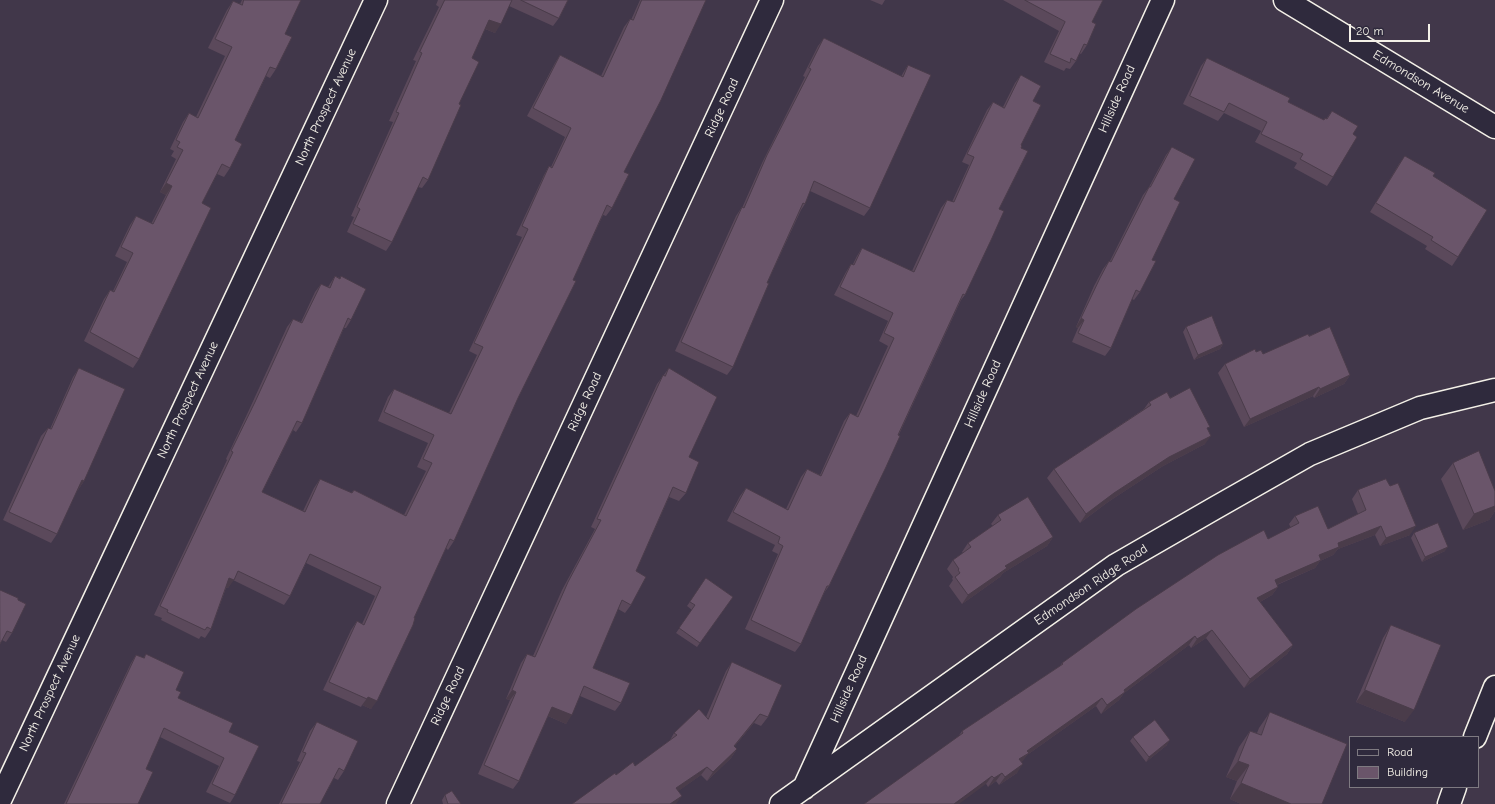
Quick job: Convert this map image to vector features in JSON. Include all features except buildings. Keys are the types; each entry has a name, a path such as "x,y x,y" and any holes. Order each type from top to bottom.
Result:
{"street":[{"name":"North Prospect Avenue","path":"0,800 376,0"},
{"name":"Ridge Road","path":"398,804 772,0"},
{"name":"Hillside Road","path":"804,788 1163,0"},
{"name":"Edmondson Avenue","path":"1285,0 1495,127"},
{"name":"Edmondson Ridge Road","path":"781,804 1116,565 1310,454 1420,408 1495,390"},
{"path":"1475,736 1495,687"},
{"path":"1449,804 1456,788"}]}
